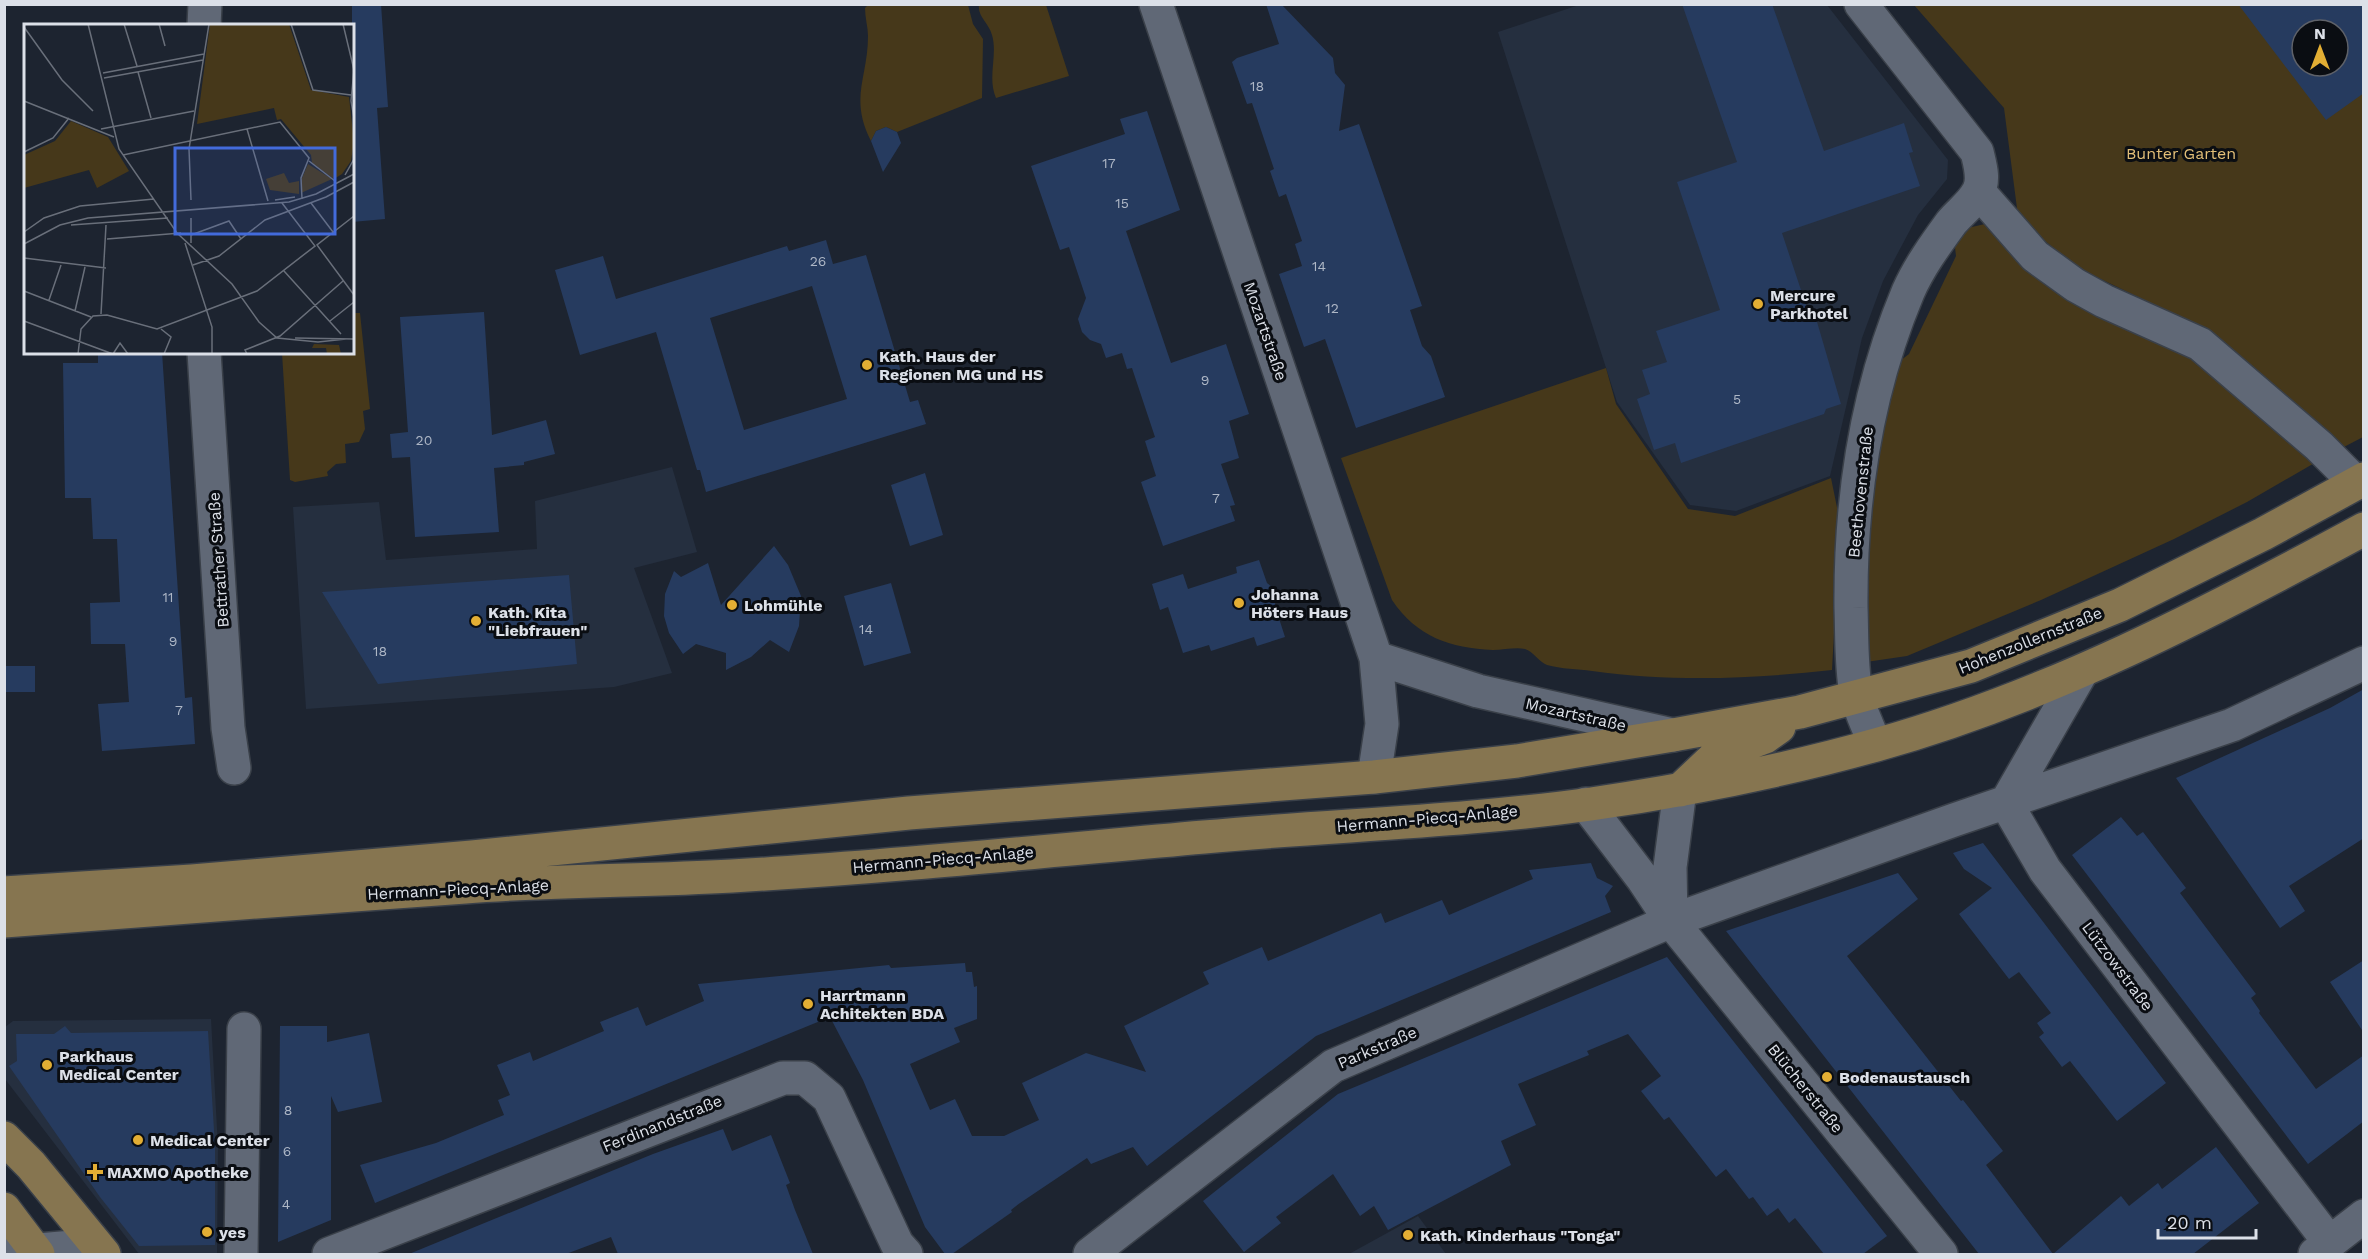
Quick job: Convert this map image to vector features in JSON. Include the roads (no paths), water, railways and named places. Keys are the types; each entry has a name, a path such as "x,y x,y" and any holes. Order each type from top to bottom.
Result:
{"main road":[{"name":"Hohenzollernstraße","path":"1673,735 1800,712 1971,666 2120,605 2263,534 2360,481"},
{"path":"1875,745 1981,712 2082,671 2188,622 2364,529"},
{"path":"1680,790 1717,755 1765,737 1800,712"},
{"name":"Hermann-Piecq-Anlage","path":"4,893 216,879 472,857 909,813 1374,777 1517,760 1673,735"},
{"name":"Hermann-Piecq-Anlage","path":"4,921 473,886 732,876 1308,828 1472,817 1680,790 1875,745"},
{"path":"1308,828 1353,808 1374,777"},
{"path":"4,1137 31,1165 100,1250"},
{"path":"4,1209 26,1253"}],"street":[{"path":"204,24 206,4"},
{"name":"Mozartstraße","path":"1156,4 1376,658 1382,724 1374,777"},
{"path":"1861,4 1977,152 1982,174 1979,192 2035,256 2075,285 2104,301 2200,344 2360,481"},
{"name":"Beethovenstraße","path":"1875,745 1857,697 1852,669 1854,515 1864,436 1896,325 1923,263 1979,192"},
{"name":"Bettrather Straße","path":"204,354 228,728 234,768"},
{"name":"Mozartstraße","path":"1376,658 1478,691 1673,735"},
{"path":"1680,790 1670,867 1671,921 2232,725 2364,663"},
{"path":"2007,803 2082,671"},
{"name":"Lützowstraße","path":"2007,803 2045,870 2323,1249"},
{"name":"Blücherstraße","path":"1586,804 1643,879 1671,921 1941,1254"},
{"name":"Parkstraße","path":"1090,1254 1333,1066 1671,921"},
{"path":"241,1254 244,1029"},
{"name":"Ferdinandstraße","path":"329,1254 783,1078 805,1078 829,1098 897,1244 906,1254"},
{"path":"2323,1249 2364,1216"},
{"path":"26,1253 100,1250"}],"place":[{"name":"Mercure Parkhotel","path":"1758,304"},
{"name":"Kath. Haus der Regionen MG und HS","path":"867,365"},
{"name":"Johanna Höters Haus","path":"1239,603"},
{"name":"Lohmühle","path":"732,605"},
{"name":"Kath. Kita \"Liebfrauen\"","path":"476,621"},
{"name":"Harrtmann Achitekten BDA","path":"808,1004"},
{"name":"Parkhaus Medical Center","path":"47,1065"},
{"name":"Bodenaustausch","path":"1827,1077"},
{"name":"Medical Center","path":"138,1140"},
{"name":"MAXMO Apotheke","path":"95,1172"},
{"name":"yes","path":"207,1232"},
{"name":"Kath. Kinderhaus \"Tonga\"","path":"1408,1235"}],"park label":[{"name":"Bunter Garten","path":"2181,153"}]}
